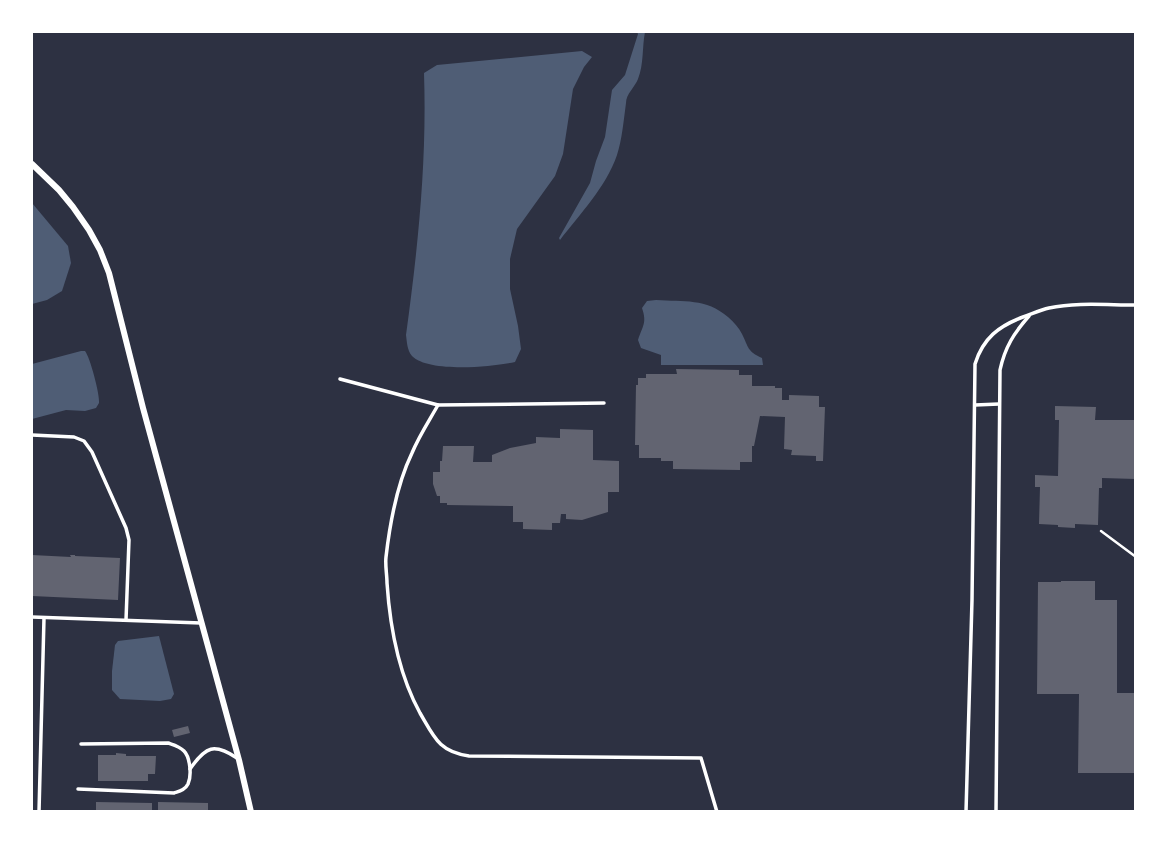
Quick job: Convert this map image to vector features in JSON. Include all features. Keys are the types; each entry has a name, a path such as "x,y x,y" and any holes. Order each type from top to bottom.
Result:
{"street":[{"path":"32,164 73,207 100,250 109,273 251,811"}],"lane":[{"path":"966,811 975,364 978,353 992,333 1048,308 1136,304"},
{"path":"996,811 1000,370 1009,341 1031,314"},
{"path":"340,379 438,405 604,403"},
{"path":"975,405 999,404"},
{"path":"438,405 411,453 400,486 386,559 391,627 402,671 415,704 430,731 446,749 462,755 701,758 717,811"},
{"path":"32,435 74,437 84,441 92,452 130,540 126,620"},
{"path":"32,617 202,623"},
{"path":"39,811 44,618"},
{"path":"78,789 174,793 186,787 189,782 188,758 185,752 175,745 81,744"},
{"path":"189,770 209,749 221,748 239,760"}],"path":[{"path":"1101,531 1136,557"}],"water":[{"path":"637,32 645,32 641,67 638,79 626,100 617,155 599,189 560,240 590,183 605,137 612,90 625,75"},
{"path":"582,51 592,57 573,89 563,154 555,176 517,229 510,259 510,289 521,349 515,362 492,366 446,367 420,361 410,354 406,335 421,204 424,73 437,65"},
{"path":"32,203 68,246 71,263 62,291 47,300 32,304"},
{"path":"647,301 694,302 720,311 736,325 749,349 762,358 763,365 661,365 661,355 641,348 638,340 644,321 642,308"},
{"path":"85,351 94,376 99,399 96,408 85,411 66,410 32,419 32,364"},
{"path":"159,636 174,694 171,699 120,699 112,690 115,645 118,641"}],"building":[{"path":"676,369 739,370 739,375 752,375 752,386 782,388 782,400 789,400 789,395 819,396 819,407 825,407 823,461 816,461 816,456 791,455 792,450 784,449 785,417 760,416 752,446 752,462 740,462 740,470 673,469 673,461 639,458 639,445 635,445 638,378 646,378 646,374 677,374"},
{"path":"1055,406 1096,407 1095,420 1136,420 1136,479 1102,478 1102,488 1099,488 1098,525 1075,524 1075,528 1039,524 1040,487 1035,487 1035,475 1058,476 1059,420 1055,420"},
{"path":"560,429 593,430 593,460 619,461 619,492 608,492 608,512 582,520 566,519 566,514 561,514 560,523 552,523 552,530 523,529 523,522 513,522 513,506 440,503 440,496 437,496 433,484 433,472 440,472 443,446 474,446 473,462 492,462 492,455 536,443 536,437 560,438"},
{"path":"32,555 120,558 118,600 32,596"},
{"path":"1095,581 1095,600 1117,600 1117,693 1136,693 1136,773 1078,773 1079,694 1037,694 1038,582"},
{"path":"188,726 190,733 174,737 172,730"},
{"path":"116,753 126,756 156,756 155,774 148,774 148,781 98,781 98,755"},
{"path":"96,802 152,803 152,811 96,811"},
{"path":"158,802 208,803 208,812 158,811"}]}
